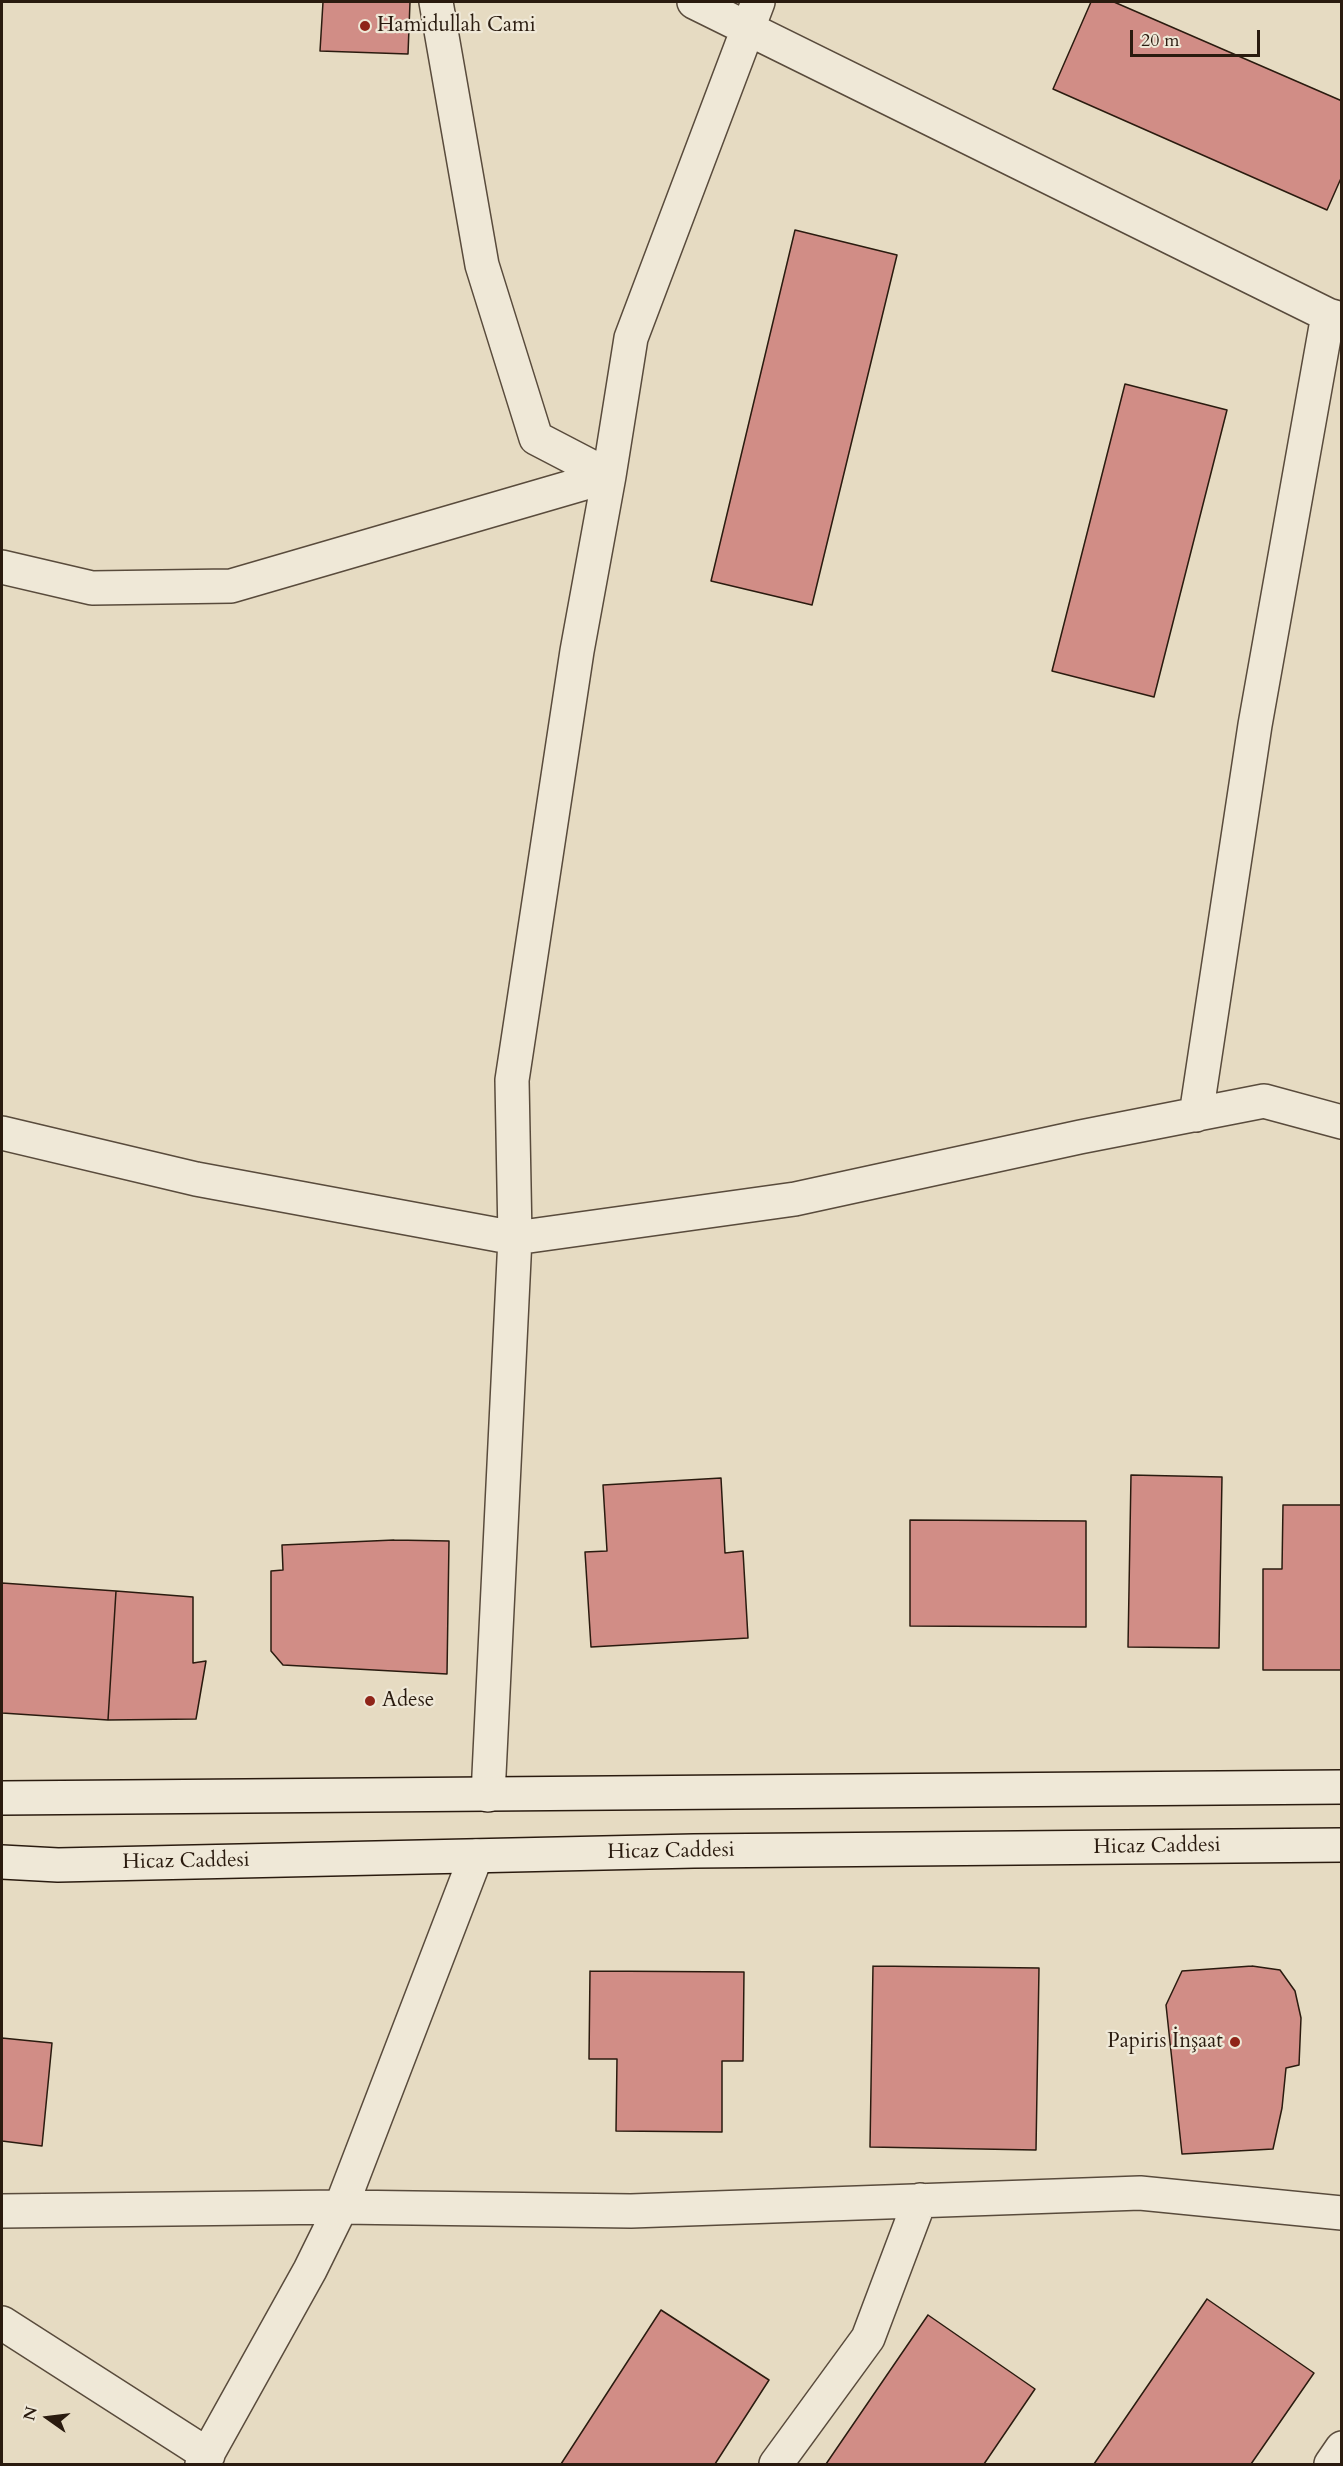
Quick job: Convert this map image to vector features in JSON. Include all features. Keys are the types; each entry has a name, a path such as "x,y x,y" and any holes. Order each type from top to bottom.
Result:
{"street":[{"path":"436,2 482,266 536,438 609,476"},
{"path":"694,2 752,15 1335,317 1256,725 1196,1115"},
{"path":"488,1795 515,1238 512,1080 577,651 631,338 752,15"},
{"path":"2,567 92,588 231,586 609,476"},
{"path":"2,1134 196,1179 515,1238 795,1199 1080,1137 1264,1101 1341,1122"},
{"path":"2,1798 1341,1787"},
{"name":"Hicaz Caddesi","path":"2,1862 58,1865 694,1851 1341,1845"},
{"path":"2,2323 205,2460 310,2270 341,2207 476,1856"},
{"path":"2,2211 341,2207 631,2211 1140,2193 1341,2213"},
{"path":"776,2464 868,2338 920,2200"},
{"path":"1330,2464 1341,2448"}],"building":[{"name":"Hamidullah Cami","path":"323,2 410,2 408,54 320,51"},
{"path":"1091,2 1114,2 1342,101 1342,176 1327,210 1053,89"},
{"path":"795,230 897,255 812,605 711,581"},
{"path":"1125,384 1227,410 1154,697 1052,671"},
{"path":"1131,1475 1222,1477 1219,1648 1128,1647"},
{"path":"721,1478 725,1553 743,1551 748,1638 591,1647 585,1552 607,1551 603,1485"},
{"path":"1283,1505 1342,1505 1342,1670 1263,1670 1263,1569 1282,1569"},
{"path":"910,1520 1086,1521 1086,1627 910,1626"},
{"path":"394,1540 449,1541 447,1674 283,1665 271,1651 271,1571 283,1570 282,1545"},
{"path":"2,1583 116,1591 108,1720 2,1713"},
{"path":"116,1591 193,1597 193,1663 206,1661 196,1719 108,1720"},
{"path":"873,1966 1039,1968 1036,2150 870,2147"},
{"name":"Papiris İnşaat","path":"1252,1966 1280,1970 1295,1991 1301,2018 1299,2065 1286,2068 1282,2108 1273,2149 1182,2154 1166,2005 1182,1971"},
{"path":"590,1971 744,1972 743,2061 722,2061 722,2132 616,2131 617,2059 589,2059"},
{"path":"2,2038 52,2043 42,2146 2,2141"},
{"path":"1207,2299 1314,2373 1251,2464 1094,2464"},
{"path":"661,2310 769,2380 715,2464 561,2464"},
{"path":"928,2315 1035,2389 984,2464 826,2464"}],"place":[{"name":"Hamidullah Cami","path":"365,26"},
{"name":"Adese","path":"370,1701"},
{"name":"Papiris İnşaat","path":"1235,2042"}]}
